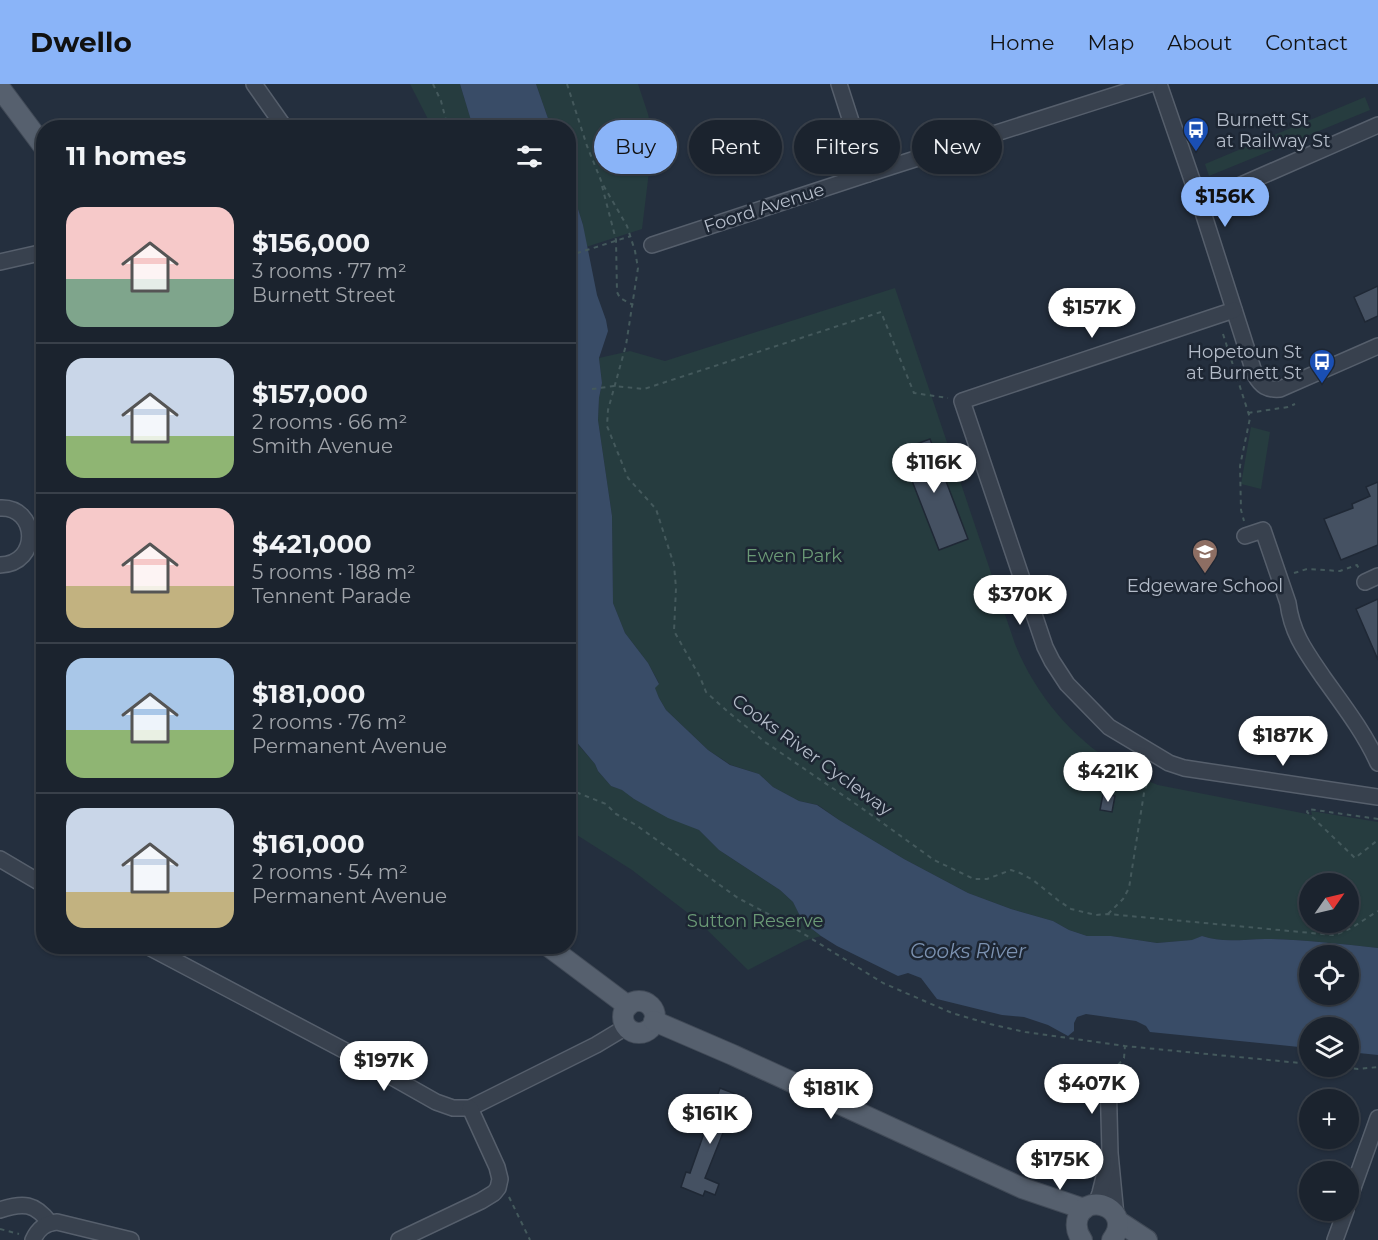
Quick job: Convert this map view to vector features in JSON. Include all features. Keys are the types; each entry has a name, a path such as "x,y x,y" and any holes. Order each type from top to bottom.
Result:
{"main road":[{"path":"0,88 36,136"},
{"path":"559,954 628,1006"},
{"path":"636,1002 645,1002 649,1005 654,1012 653,1025 645,1032 635,1033 626,1027 623,1014 628,1006 636,1002"},
{"path":"654,1021 1022,1188 1080,1225 1102,1205 1109,1208 1116,1233 1147,1240"}],"street":[{"path":"254,84 279,120"},
{"path":"839,84 851,120"},
{"name":"Foord Avenue","path":"900,164 1150,84"},
{"path":"1159,84 1258,382 1265,388 1280,389 1378,346"},
{"path":"1200,203 1378,124"},
{"name":"Foord Avenue","path":"652,245 868,174"},
{"path":"0,262 36,254"},
{"path":"1234,310 962,401 1040,635 1052,661 1067,684 1103,722 1118,734 1156,756 1184,768 1378,797"},
{"path":"0,507 15,510 23,517 36,548 16,561 0,565"},
{"path":"1247,535 1263,530 1298,640 1369,744 1378,763"},
{"path":"0,859 36,880"},
{"path":"162,954 374,1066 436,1102 453,1108 470,1108 596,1045 626,1027"},
{"path":"1108,1075 1110,1153 1116,1233"},
{"path":"399,1240 488,1198 498,1188 500,1179 495,1159 470,1108"},
{"path":"1359,1172 1378,1118"},
{"path":"1080,1225 1100,1193 1110,1153"},
{"path":"0,1210 28,1205 41,1212 50,1223"},
{"path":"1335,1240 1342,1221"},
{"path":"33,1239 38,1231 50,1223 65,1224 130,1240"}],"path":[{"path":"433,84 446,120"},
{"name":"Cooks River Cycleway","path":"567,84 587,146 602,183 631,236 638,268 626,345 608,410 607,426 628,478 656,509 674,565 676,588 674,631 706,692 765,742 934,860 974,879 987,879 1011,870 1033,880 1071,909 1096,915 1108,914 1333,934 1346,931 1378,911"},
{"path":"602,183 616,240 617,292 621,298 633,304"},
{"path":"576,253 631,236"},
{"path":"592,389 614,386 644,389 881,312 914,393 962,401"},
{"path":"1223,334 1250,418 1239,466 1241,510 1247,535"},
{"path":"1248,413 1295,404"},
{"path":"1280,578 1307,569 1340,571"},
{"path":"1108,914 1129,888 1144,793 1156,756"},
{"path":"576,792 606,804 616,814 636,825 738,898 790,926 883,983 952,1013 1025,1032 1125,1046 1299,1063"},
{"path":"1378,819 1308,809 1307,812 1355,858 1378,840"},
{"path":"1108,1075 1124,1058 1125,1046"},
{"path":"1359,1069 1378,1067"},
{"path":"500,1179 530,1240"},
{"path":"0,1229 33,1239"}],"green space":[{"path":"410,84 460,84 471,120 428,120"},
{"path":"536,84 638,84 649,120 594,120 594,174 649,174 642,229 586,247 583,225 576,202 576,120 549,120"},
{"path":"1365,97 1370,110 1209,176 1205,164"},
{"name":"Ewen Park","path":"895,288 1015,644 1039,690 1072,730 1091,747 1134,775 1158,785 1312,815 1311,811 1378,822 1378,948 1324,942 1262,939 1219,940 1202,936 1193,940 1157,943 1111,936 1087,936 1053,921 968,893 904,859 818,805 799,801 773,787 759,774 731,765 708,750 666,710 654,687 659,683 648,663 625,633 613,603 612,516 598,420 602,383 599,358 630,351 665,361"},
{"path":"1251,427 1270,432 1261,489 1241,484"},
{"name":"Sutton Reserve","path":"576,742 611,786 699,830 719,850 780,890 793,902 803,922 821,936 804,941 748,970 697,920 632,870 576,834"}],"water":[{"path":"460,84 536,84 549,120 471,120"},
{"name":"Cooks River","path":"576,202 583,225 597,295 608,331 599,358 602,383 598,420 612,516 613,603 625,633 648,663 659,684 655,688 666,710 708,750 730,765 759,774 773,787 799,801 817,805 904,859 968,893 1053,921 1069,930 1087,936 1111,936 1157,943 1192,940 1202,936 1219,940 1262,939 1352,945 1299,945 1299,1005 1359,1005 1359,946 1378,948 1378,1055 1359,1053 1359,1017 1299,1017 1299,1047 1150,1032 1146,1026 1136,1021 1086,1014 1077,1017 1074,1031 1068,1036 1048,1025 1024,1017 1002,1015 937,999 921,978 908,973 898,976 821,936 803,922 793,902 780,890 719,850 699,830 668,818 622,790 611,786 576,741"}],"building":[{"path":"1378,286 1378,316 1365,322 1354,297"},
{"path":"930,439 968,539 939,550 900,450"},
{"path":"1378,482 1378,545 1341,560 1324,519 1353,508 1352,504 1370,496 1366,487"},
{"path":"1378,599 1378,660 1356,609"},
{"path":"1103,794 1115,796 1112,812 1100,810"},
{"path":"720,1088 738,1095 705,1178 719,1184 715,1195 705,1191 703,1196 681,1187 686,1172 690,1173"}],"place":[{"name":"Burnett St at Railway St","path":"1196,153"},
{"name":"Hopetoun St at Burnett St","path":"1322,385"},
{"name":"Edgeware School","path":"1205,575"}]}
